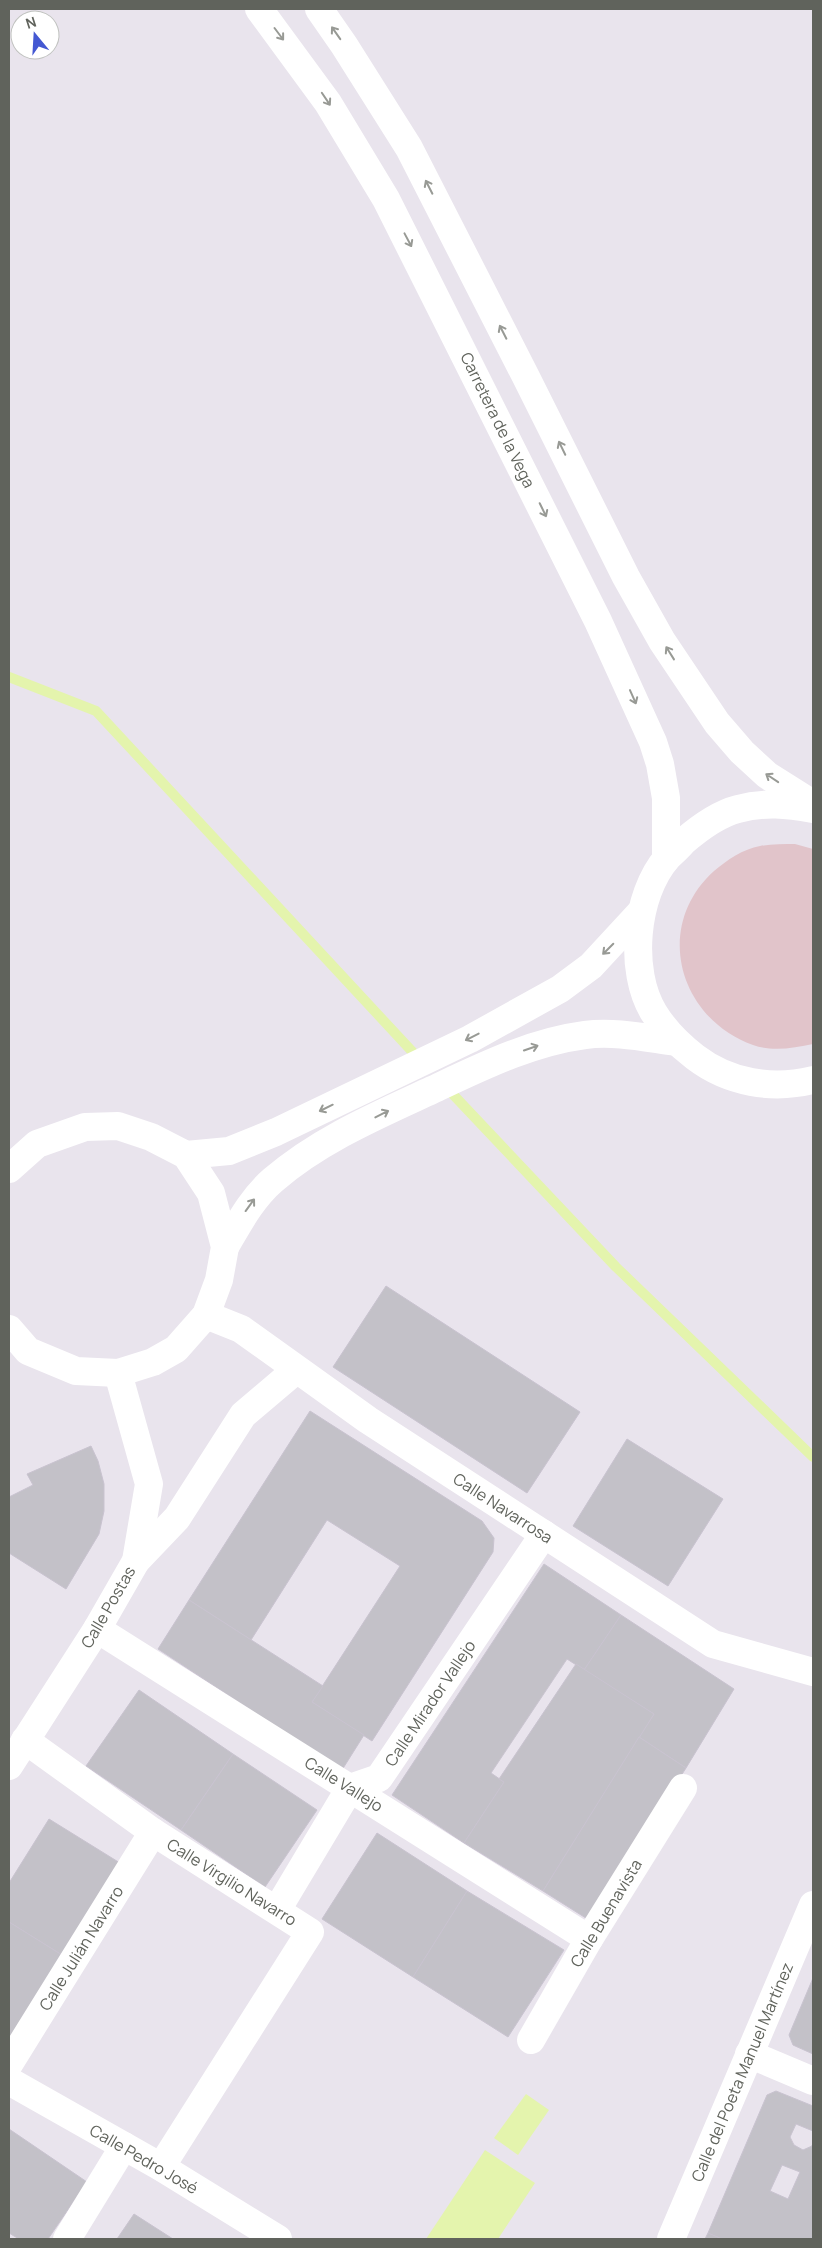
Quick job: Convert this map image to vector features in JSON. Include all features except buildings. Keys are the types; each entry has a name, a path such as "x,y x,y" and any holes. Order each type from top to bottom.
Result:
{"street":[{"name":"Carretera de la Vega","path":"259,9 328,103 386,199 609,644 653,742 660,764 666,798 666,859"},
{"path":"319,9 354,60 409,148 526,375 626,577 662,641 717,723 742,752 767,775 813,804"},
{"path":"813,809 780,803 737,809 697,829 666,859 646,896 640,913 638,946 640,975 653,1011 676,1042 709,1068 749,1083 792,1085 813,1080"},
{"path":"186,1155 229,1151 268,1136 470,1039 560,989 591,966 640,913"},
{"path":"9,1329 19,1352 76,1372 118,1373 153,1362 176,1348 206,1315 218,1280 225,1247 250,1204 272,1180 297,1161 332,1139 480,1067 550,1041 587,1034 626,1035 676,1042"},
{"path":"9,1169 37,1144 84,1127 118,1126 151,1137 186,1155 211,1194 225,1247"},
{"name":"Calle Navarrosa","path":"206,1315 241,1329 368,1420 713,1644 813,1672"},
{"path":"136,1561 177,1518 243,1415 296,1370"},
{"name":"Calle Postas","path":"9,1766 98,1629 136,1561 149,1484 118,1373"},
{"name":"Calle Mirador Vallejo","path":"350,1788 379,1778 544,1534"},
{"name":"Calle Vallejo","path":"98,1629 590,1939"},
{"name":"Calle Virgilio Navarro","path":"25,1740 153,1832 310,1932 161,2167"},
{"path":"277,1910 350,1788"},
{"name":"Calle Buenavista","path":"531,2040 590,1939 683,1788"},
{"name":"Calle Julián Navarro","path":"9,2064 153,1832"},
{"name":"Calle del Poeta Manuel Martínez","path":"671,2239 813,1905"},
{"path":"749,2054 813,2081"},
{"name":"Calle Pedro José","path":"9,2081 161,2167 278,2239"},
{"path":"67,2239 124,2146"}],"shaded area":[{"path":"795,844 813,849 813,1044 775,1049 760,1047 727,1032 707,1014 692,993 682,968 680,943 684,918 695,893 714,871 724,863 754,847"},
{"path":"526,2094 549,2110 518,2155 494,2138"},
{"path":"485,2150 535,2183 498,2239 426,2239"}],"waterway":[{"path":"9,677 96,711 421,1061"},
{"path":"445,1086 616,1267 813,1457"}]}
